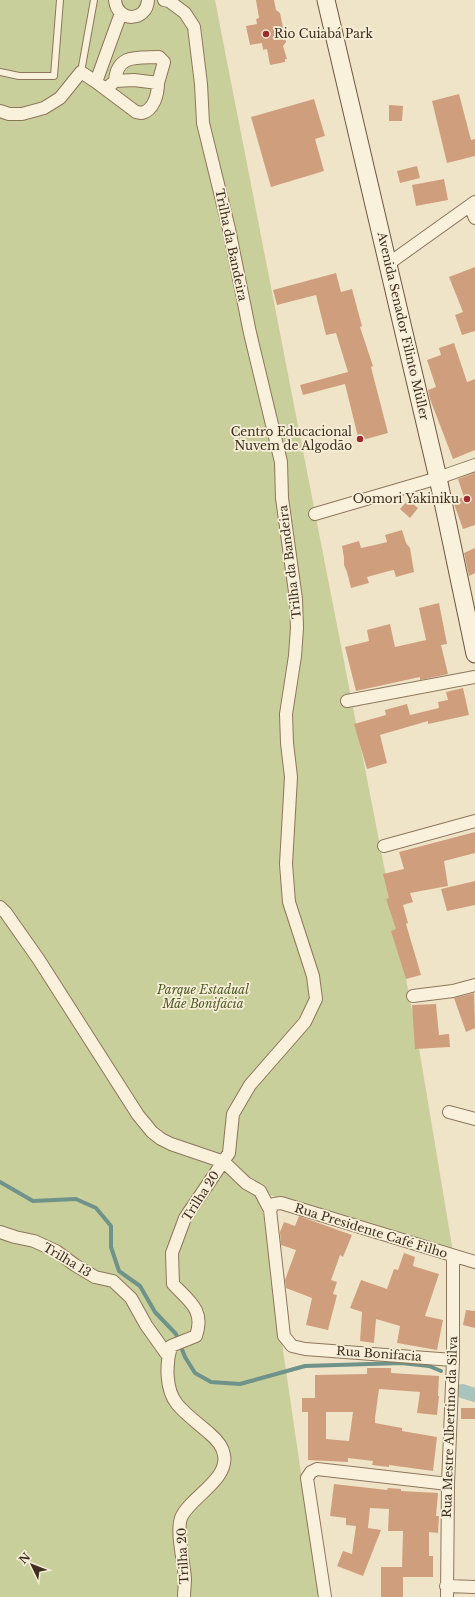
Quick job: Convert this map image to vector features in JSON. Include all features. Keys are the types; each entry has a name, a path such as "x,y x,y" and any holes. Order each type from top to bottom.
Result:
{"street":[{"path":"115,0 115,6 121,13 126,16 133,17 140,15 146,9 148,0"},
{"name":"Trilha da Bandeira","path":"164,0 169,1 185,13 194,27 201,84 203,123 229,229 250,333 281,462 282,498 296,599 297,628 295,656 286,714 287,743 291,777 286,864 289,902 313,976 316,999 304,1022 250,1085 233,1114 229,1153 224,1162"},
{"name":"Avenida Senador Filinto Müller","path":"326,0 438,478 475,654"},
{"path":"96,82 121,13"},
{"path":"129,58 159,58 164,62 158,83 158,93 150,109 142,114 136,112 111,85 120,65 129,58"},
{"path":"0,111 9,114 22,114 44,108 60,98 81,72 96,82 111,85 134,80 158,83"},
{"path":"388,264 473,204 475,218"},
{"path":"315,514 438,478 475,465"},
{"path":"347,701 475,677"},
{"path":"384,846 475,821"},
{"path":"0,907 6,913 39,960 138,1115 152,1132 171,1144 224,1162 246,1184 260,1191 270,1210"},
{"path":"413,996 453,991 475,985"},
{"path":"449,1112 475,1119"},
{"name":"Trilha 20","path":"184,1597 185,1579 179,1528 181,1518 219,1475 225,1460 224,1453 216,1439 177,1404 169,1388 169,1351 187,1339 196,1336 199,1326 196,1308 173,1284 172,1253 186,1218 224,1162"},
{"name":"Rua Presidente Café Filho","path":"270,1210 274,1204 281,1203 475,1262"},
{"name":"Rua Bonifacia","path":"270,1210 284,1336 292,1346 305,1349 453,1360"},
{"name":"Trilha 13","path":"0,1232 15,1237 34,1240 56,1251 95,1277 113,1281 131,1298 146,1325 169,1351"},
{"name":"Rua Mestre Albertino da Silva","path":"447,1591 448,1484 453,1360 453,1256"},
{"path":"325,1597 307,1478 311,1472 317,1469 448,1484"},
{"path":"447,1591 475,1587"}],"lane":[{"path":"0,72 20,76 54,76 60,0"},
{"path":"81,72 94,0"}],"green space":[{"name":"Parque Estadual Mãe Bonifácia","path":"0,0 215,0 416,1030 453,1252 260,1192 319,1597 0,1597"}],"building":[{"name":"Rio Cuiabá Park","path":"256,0 274,0 276,10 280,13 286,42 283,46 287,59 285,59 285,62 270,65 267,49 263,50 262,43 250,45 246,26 257,24 256,19 259,18"},
{"path":"459,94 471,140 475,139 475,156 447,163 432,101"},
{"path":"314,99 325,136 315,139 324,171 271,187 251,117"},
{"path":"389,105 403,106 402,121 389,121"},
{"path":"417,166 420,178 400,183 397,171"},
{"path":"444,179 448,200 416,206 412,185"},
{"path":"475,267 475,331 462,335 455,315 463,312 449,277"},
{"path":"336,273 341,292 352,289 362,326 360,327 373,366 371,367 388,433 359,441 345,384 303,395 300,385 348,372 336,333 326,335 316,295 277,305 273,290"},
{"path":"454,343 467,382 475,379 475,450 453,459 430,399 428,390 436,387 427,360 441,355 439,348"},
{"name":"Oomori Yakiniku","path":"475,473 475,525 463,529 453,501 464,497 458,479"},
{"path":"408,500 418,508 410,518 400,509"},
{"path":"402,530 406,543 410,548 414,572 396,577 394,570 389,571 367,577 369,583 351,588 344,565 342,546 359,541 361,548 387,542 385,535"},
{"path":"475,548 475,573 469,576 464,553"},
{"path":"439,603 447,644 441,645 448,674 420,680 420,677 356,691 345,647 369,641 367,630 390,624 395,647 426,640 419,608"},
{"path":"463,688 469,715 428,724 428,721 380,735 387,763 367,769 354,724 386,715 385,710 407,704 410,715 439,708 438,702 448,700 446,692"},
{"path":"475,832 475,853 444,861 448,886 410,893 413,902 403,905 408,923 406,924 421,975 406,979 391,931 396,929 386,899 389,898 383,874 404,869 399,852"},
{"path":"475,881 475,905 447,911 441,889"},
{"path":"474,993 475,1028 466,1032 454,998"},
{"path":"436,1004 439,1035 449,1034 450,1047 415,1049 412,1005"},
{"path":"299,1216 352,1235 343,1257 340,1255 331,1280 337,1282 333,1294 337,1295 328,1330 306,1325 312,1298 286,1288 285,1280 296,1250 281,1245 280,1232 284,1222 295,1226"},
{"path":"404,1253 415,1257 413,1266 439,1274 425,1316 443,1320 437,1350 397,1343 400,1326 376,1319 374,1343 360,1341 362,1312 350,1308 361,1280 387,1289 394,1269 398,1270"},
{"path":"466,1310 475,1311 475,1328 463,1325"},
{"path":"367,1368 391,1368 391,1373 439,1376 437,1415 417,1413 420,1392 379,1389 375,1418 375,1423 402,1428 402,1431 437,1437 433,1471 389,1465 389,1467 372,1465 373,1461 348,1458 348,1462 308,1460 308,1412 302,1412 302,1398 315,1398 315,1375 367,1374","holes":["326,1412 353,1412 349,1441 326,1439"]},
{"path":"461,1408 475,1408 475,1419 461,1419"},
{"path":"334,1484 387,1490 388,1488 401,1489 401,1491 438,1493 436,1516 439,1516 438,1533 429,1532 429,1556 433,1556 433,1577 403,1577 403,1597 381,1597 381,1567 402,1567 403,1531 388,1531 389,1509 370,1508 368,1528 381,1530 363,1576 337,1566 343,1551 352,1554 356,1526 346,1525 346,1518 330,1516"}],"waterway":[{"path":"0,1182 33,1201 76,1199 96,1208 111,1226 111,1247 119,1271 140,1286 155,1312 176,1334 185,1357 195,1373 211,1382 240,1384 305,1366 401,1363 429,1366 441,1371"},
{"path":"462,1391 475,1395"}],"place":[{"name":"Rio Cuiabá Park","path":"266,34"},
{"name":"Centro Educacional Nuvem de Algodão","path":"360,439"},
{"name":"Oomori Yakiniku","path":"467,499"}]}
